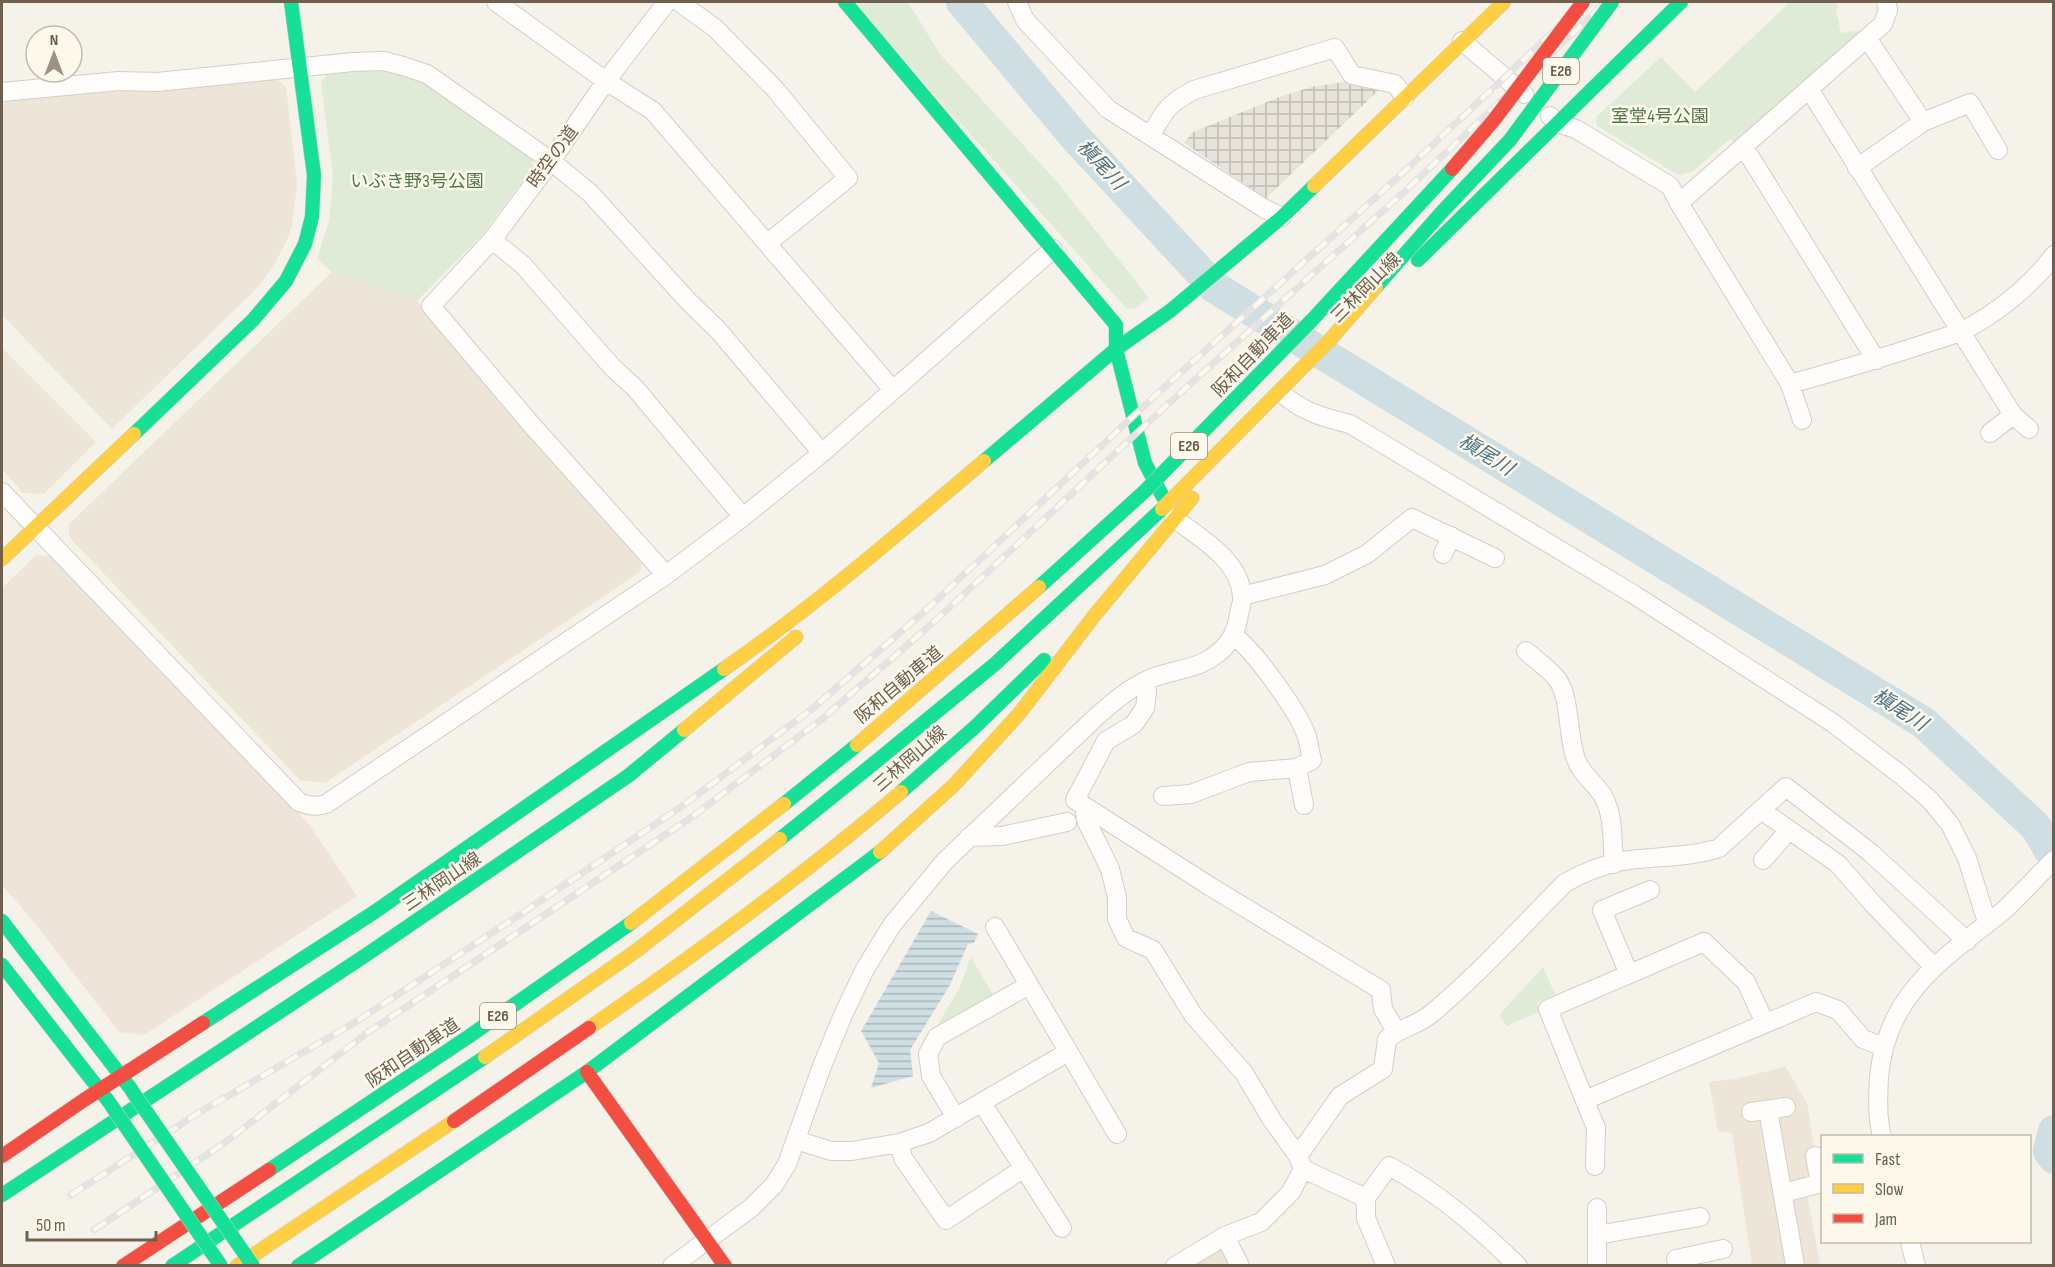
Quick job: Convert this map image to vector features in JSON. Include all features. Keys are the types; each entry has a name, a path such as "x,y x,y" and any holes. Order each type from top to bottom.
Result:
{"main road":[{"path":"2,560 253,320 286,280 301,253 311,224 315,197 291,2"},
{"path":"845,2 1116,325 1116,349 1145,463 1174,518"},
{"name":"三林岡山線","path":"2,1156 373,913 667,711 757,646 870,558 1116,349 1179,304 1275,223 1504,2"},
{"name":"阪和自動車道","path":"123,1266 414,1075 587,955 724,853 857,745 981,639 1145,491 1426,199 1494,120 1583,2"},
{"name":"E26","path":"171,1266 430,1096 602,975 739,873 995,664 1151,519 1329,341 1441,213 1510,140 1612,2"},
{"path":"1647,33 1671,2"},
{"name":"三林岡山線","path":"298,1266 587,1072 871,860 920,817 954,785 1019,714 1094,616 1174,518 1290,391 1377,301 1681,2"},
{"path":"1462,41 1483,37 1518,8"},
{"name":"三林岡山線","path":"837,603 870,558"},
{"name":"三林岡山線","path":"237,1266 464,1116 614,1013 840,843 907,787 1094,616"},
{"name":"三林岡山線","path":"2,1195 366,955 628,776 803,631"},
{"path":"2,921 122,1076 253,1266"},
{"path":"2,964 111,1105 221,1266"},
{"path":"587,1072 725,1266"}],"street":[{"path":"496,2 606,81 653,111 893,390"},
{"name":"時空の道","path":"666,575 530,423 431,306 492,240 551,161 606,81 667,2"},
{"path":"679,2 715,28 775,89 848,178 768,243"},
{"path":"1017,2 1025,20 1108,109 1265,209 1275,223"},
{"path":"1679,203 1883,24 1888,10 1886,2"},
{"path":"1867,38 1923,122"},
{"path":"1462,41 1557,123 1576,129 1670,186 1790,384 1802,420"},
{"path":"1151,135 1164,111 1174,100 1194,90 1335,48 1352,75 1395,84 1405,97"},
{"path":"2,92 119,81 157,82 384,61 426,74 551,161 590,193 717,330 822,453"},
{"path":"1809,89 2013,415 2029,429"},
{"path":"1857,168 1923,122 1970,103 1998,150"},
{"path":"1744,147 1876,360"},
{"path":"492,240 524,265 613,368 635,388 743,516"},
{"path":"2,492 299,802 311,806 326,804 666,575 822,453 1053,249"},
{"path":"1790,384 1876,360 1960,332 1987,317 2041,273 2054,255"},
{"path":"1290,391 1294,404 1317,416 1350,424 1360,429 1633,594 1833,723 1930,800 1950,824 1967,858 1987,922"},
{"path":"1990,433 2013,415"},
{"path":"672,1266 751,1208 774,1185 787,1164 822,1066 865,969 892,925 931,877 969,837 1121,695 1145,681 1194,667 1215,656 1234,636 1242,596 1236,574 1228,561 1174,518"},
{"path":"1242,596 1326,575 1331,562 1383,553 1412,518 1494,558"},
{"path":"1443,554 1450,537"},
{"path":"1163,796 1191,794 1249,772 1297,768 1312,760 1307,735 1289,704 1262,666 1234,636"},
{"path":"1526,651 1557,679 1563,691 1572,748 1577,763 1609,808 1614,864"},
{"path":"1145,681 1148,692 1145,708 1134,724 1106,741 1075,800 1211,887 1381,990 1383,1009 1396,1031"},
{"path":"1297,768 1304,805"},
{"path":"1186,1263 1225,1236 1262,1222 1292,1192 1300,1162 1340,1096 1383,1069 1387,1038 1396,1031 1428,1017 1565,883 1577,876 1614,864 1705,852 1719,848 1786,787 1871,853 1967,941"},
{"path":"1084,807 1086,820 1110,869 1117,897 1117,919 1125,938 1153,950 1193,1015 1244,1073 1300,1162 1366,1198"},
{"path":"1761,810 1789,830 1824,845 1838,864 1888,906 1933,966"},
{"path":"969,837 1002,836 1067,822"},
{"path":"1763,860 1789,830"},
{"path":"1882,1135 1878,1096 1880,1066 1886,1039 1905,1000 1933,966 2003,910 2054,860"},
{"path":"1629,974 1602,910 1635,905 1650,890"},
{"path":"995,927 1117,1134"},
{"path":"1589,1154 1596,1128 1548,1009 1704,942 1746,982 1765,1023"},
{"path":"956,1118 931,1076 928,1054 937,1037 1029,985"},
{"path":"1585,1100 1816,1002 1838,1010 1863,1039 1884,1047"},
{"path":"796,1140 831,1151 852,1151 899,1143 929,1133 1068,1052"},
{"path":"982,1103 1062,1228"},
{"path":"1769,1110 1783,1194 1800,1242 1795,1265"},
{"path":"899,1143 903,1158 946,1220 1024,1168"},
{"path":"1783,1194 1821,1183 1815,1156"},
{"path":"1386,1266 1366,1218 1366,1198 1389,1166 1474,1224 1518,1266"},
{"path":"1597,1208 1597,1266"},
{"path":"1597,1235 1700,1217"},
{"path":"1225,1236 1240,1266"},
{"path":"1910,1243 1916,1266"},
{"path":"1678,1266 1676,1259 1723,1249"}],"shaded area":[{"path":"276,78 286,87 297,184 292,225 287,240 259,286 112,429 2,315 2,101 123,89 155,92"},
{"path":"1349,81 1383,86 1266,198 1184,143 1193,132 1277,98 1311,87"},
{"path":"332,272 417,301 642,560 640,572 325,783 300,780 69,537 69,524"},
{"path":"2,348 96,442 44,494 23,493 2,469"},
{"path":"36,555 50,556 308,823 357,896 144,1035 119,1032 33,921 2,885 2,588"},
{"path":"931,911 978,934 974,943 968,944 950,985 910,1050 913,1076 871,1088 879,1063 861,1031"},
{"path":"1785,1066 1807,1103 1815,1154 1813,1174 1807,1194 1820,1265 1752,1265 1732,1133 1718,1131 1709,1082 1735,1079"},
{"path":"1221,1245 1233,1266 1186,1266"}],"green space":[{"path":"852,2 908,2 940,54 1058,183 1149,298 1135,309 1126,308"},
{"name":"室堂4号公園","path":"1790,2 1834,2 1839,6 1836,10 1841,33 1863,30 1734,142 1730,139 1692,172 1678,175 1597,126 1596,117 1661,57 1695,92"},
{"name":"いぶき野3号公園","path":"387,69 422,81 532,157 533,167 482,235 417,301 332,272 317,259 329,221 333,177 321,83 329,72"},
{"path":"971,957 994,996 934,1031 959,989"},
{"path":"1543,967 1555,994 1537,1003 1540,1011 1507,1026 1499,1015"}],"waterway":[{"name":"槇尾川","path":"962,2 1075,137 1214,287 1924,723 2036,827 2054,857"},
{"name":"槇尾川","path":"2054,1131 2049,1151 2054,1158"}],"railway":[{"path":"71,1195 200,1112 354,1023 521,914 681,807 813,708 926,610 1158,393 1394,181 1585,2"},
{"path":"94,1230 223,1144 367,1033 689,819 822,719 935,621 1168,404 1404,192 1606,2"}],"traffic: fast":[{"path":"134,434 253,320 286,281 305,244 312,217 314,175 291,2"},
{"path":"845,2 1116,325 1116,349 1145,463 1163,497"},
{"path":"1376,287 1441,213 1510,140 1612,2"},
{"path":"1418,260 1681,2"},
{"path":"1039,587 1145,491 1312,320 1452,169"},
{"path":"984,461 1116,349 1170,311 1282,217 1314,186"},
{"path":"873,764 995,664 1162,509"},
{"path":"901,792 975,727 1044,660"},
{"path":"203,1023 373,913 724,669"},
{"path":"2,1195 366,955 628,776 684,730"},
{"path":"784,804 857,745"},
{"path":"780,839 873,764"},
{"path":"298,1266 587,1072 880,852"},
{"path":"2,921 131,1089"},
{"path":"269,1170 471,1035 631,923"},
{"path":"2,965 109,1102"},
{"path":"172,1266 485,1057"},
{"path":"132,1091 253,1266"},
{"path":"111,1105 221,1266"}],"traffic: slow":[{"path":"1314,186 1504,2"},
{"path":"1162,509 1329,341 1376,287"},
{"path":"2,559 134,434"},
{"path":"724,669 824,594 984,461"},
{"path":"880,852 954,785 1019,714 1094,616 1192,498"},
{"path":"857,745 1039,587"},
{"path":"684,730 796,637"},
{"path":"589,1028 748,914 864,824 901,792"},
{"path":"631,923 784,804"},
{"path":"485,1057 636,951 780,839"},
{"path":"237,1266 454,1121"}],"traffic: jam":[{"path":"1452,169 1494,120 1583,2"},
{"path":"2,1156 203,1023"},
{"path":"454,1121 589,1028"},
{"path":"587,1072 725,1266"},
{"path":"123,1266 269,1170"}]}
